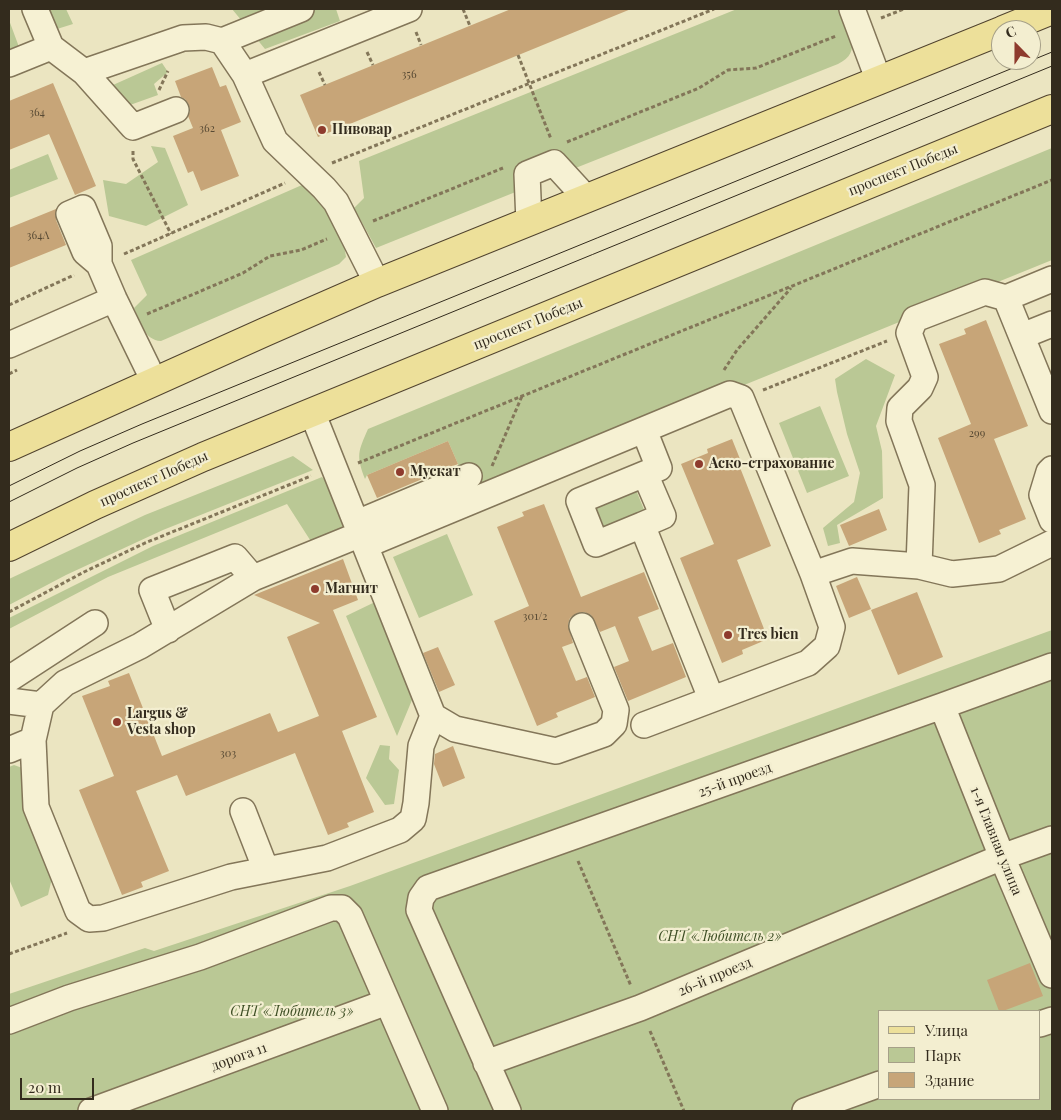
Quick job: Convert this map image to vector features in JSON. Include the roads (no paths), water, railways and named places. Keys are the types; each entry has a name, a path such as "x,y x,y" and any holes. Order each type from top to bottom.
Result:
{"main road":[{"path":"1027,20 1052,10"},
{"path":"9,448 377,283 991,35"},
{"name":"проспект Победы","path":"9,548 95,505 203,457 1052,109"}],"street":[{"path":"35,9 51,47 84,72 138,125 176,110"},
{"path":"84,72 183,38 206,37 222,41 301,9"},
{"path":"245,75 356,19 409,9"},
{"path":"856,18 879,81"},
{"path":"222,41 245,75 275,141 336,202 377,283"},
{"path":"9,64 51,47"},
{"path":"529,222 527,174 554,163 587,198"},
{"path":"99,264 154,382"},
{"path":"919,566 922,485 900,421 900,408 920,388 925,377 909,333 915,319 985,292 1006,298 1052,279"},
{"path":"1006,298 1052,411"},
{"path":"9,345 114,299"},
{"path":"1022,336 1052,324"},
{"path":"433,716 421,746 413,819 400,830 327,858 231,877 103,918 89,919 78,911 36,807 33,740 41,705 65,683 140,646 253,578 474,487 644,430 730,394 741,398 813,574 832,627 827,646 808,663 711,698 644,725"},
{"path":"312,412 433,716 455,729 556,751 604,734 614,724 616,710 582,626"},
{"path":"644,430 659,468 579,501 596,544 663,516 646,474"},
{"path":"1052,469 1049,472 1042,494 1052,520"},
{"path":"642,525 711,698"},
{"path":"813,574 852,561 919,566 952,574 999,569 1052,543"},
{"path":"168,630 152,590 235,557 253,578"},
{"path":"9,679 95,623"},
{"name":"25-й проезд","path":"486,1063 419,910 421,898 428,888 1052,666"},
{"path":"9,701 41,705"},
{"name":"1-я Главная улица","path":"942,706 1002,857 1052,975"},
{"path":"9,750 33,740"},
{"path":"243,811 266,870"},
{"name":"26-й проезд","path":"486,1063 640,1008 1002,857 1052,839"},
{"path":"9,1021 69,998 200,957 331,908 342,908 350,916 435,1111"},
{"name":"дорога 11","path":"91,1111 387,1002"},
{"path":"486,1063 508,1111"},
{"path":"806,1111 878,1085"}],"tram line":[{"path":"9,486 80,451 142,424 1052,52"},
{"path":"9,502 133,443 1052,66"}],"place":[{"name":"Пивовар","path":"322,130"},
{"name":"Аско-страхование","path":"699,464"},
{"name":"Мускат","path":"400,472"},
{"name":"Магнит","path":"315,589"},
{"name":"Tres bien","path":"728,635"},
{"name":"Largus & Vesta shop","path":"117,722"}],"park label":[{"name":"СНТ «Любитель 2»","path":"720,937"},
{"name":"СНТ «Любитель 3»","path":"292,1012"}]}
